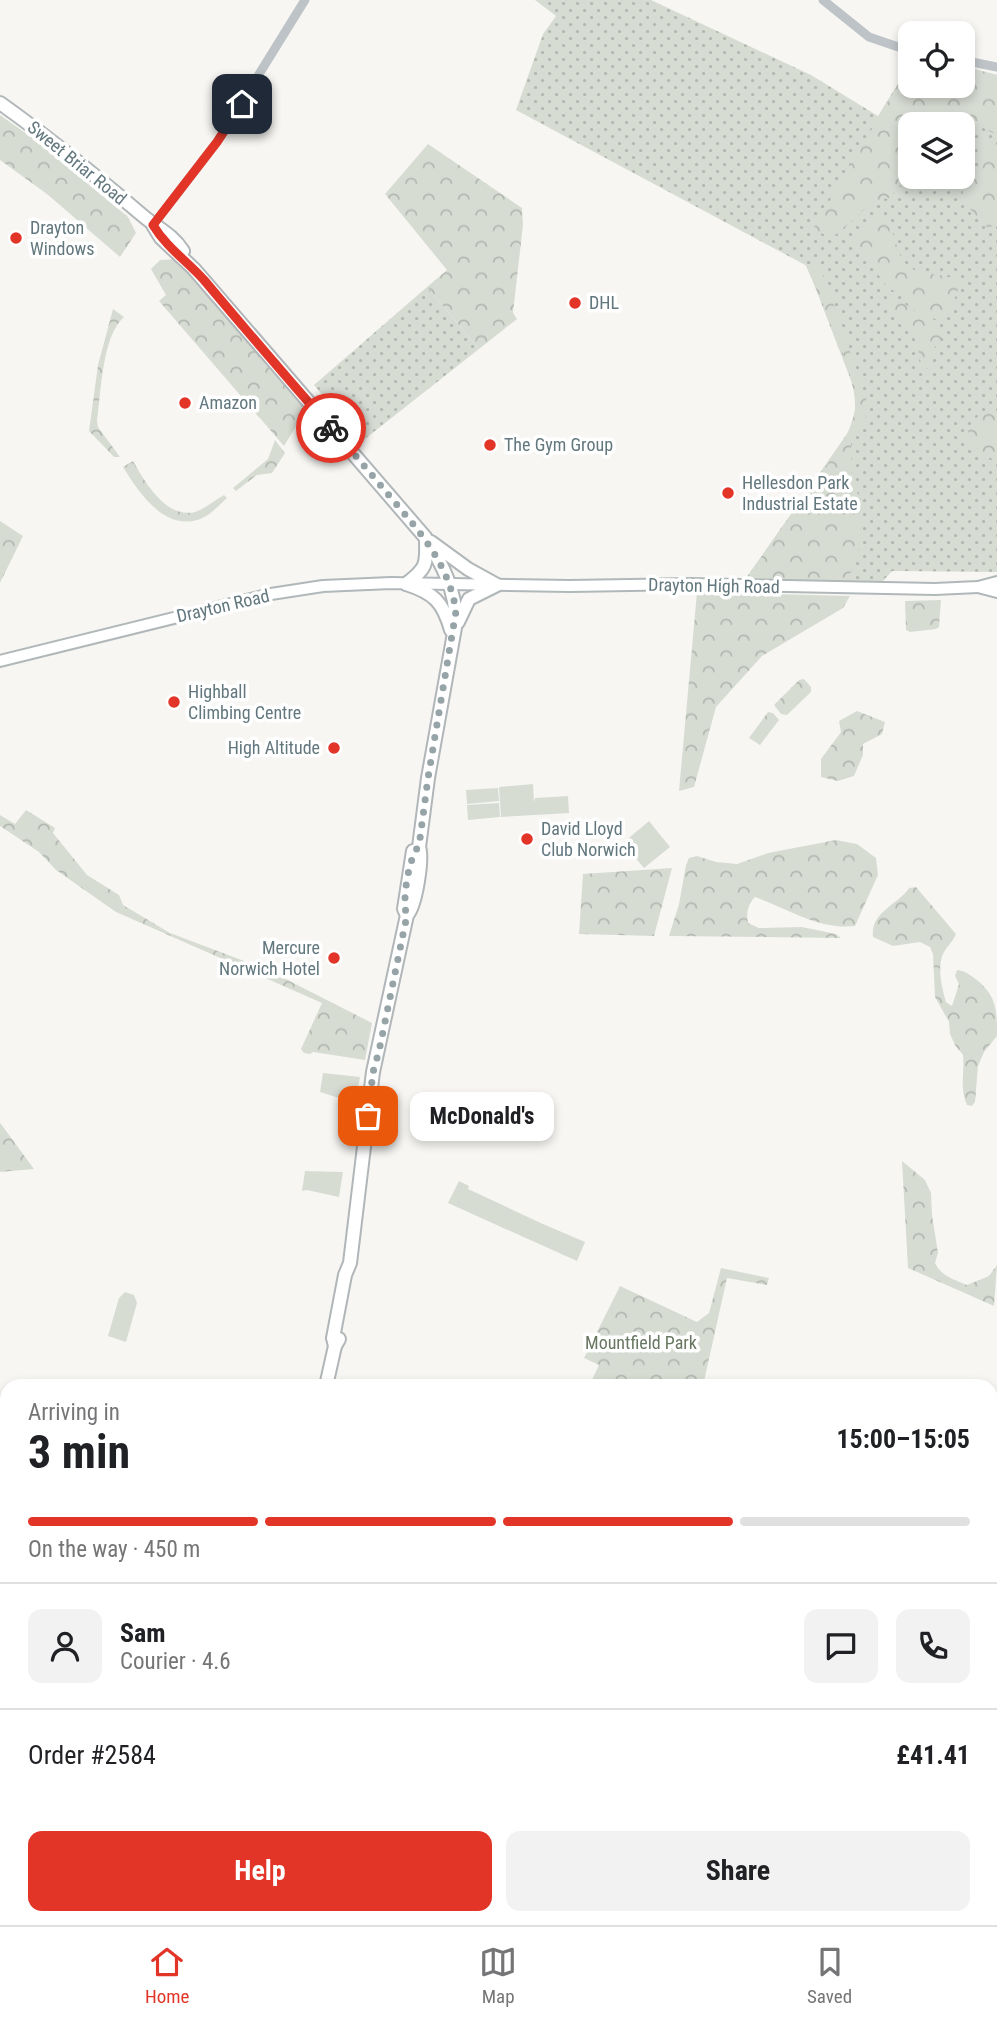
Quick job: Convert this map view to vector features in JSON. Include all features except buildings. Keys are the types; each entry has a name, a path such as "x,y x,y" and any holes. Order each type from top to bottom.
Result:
{"highway":[{"name":"Sweet Briar Road","path":"0,103 97,177 153,225 169,234 194,269 425,537 450,585 456,611 453,638"},
{"path":"406,584 424,568 427,556 425,537"},
{"path":"425,537 468,569 497,585"},
{"path":"406,584 423,589 438,601 453,638"},
{"path":"328,1379 350,1293 350,1263 373,1072 407,915 413,910 428,778 453,638 469,599 497,585"}],"main road":[{"name":"Drayton High Road","path":"450,585 690,584 886,589 978,587 997,582"},
{"name":"Drayton Road","path":"0,661 271,594 323,586 450,585"},
{"name":"Drayton High Road","path":"978,587 997,592"}],"street":[{"path":"153,225 217,142 306,0"},
{"path":"823,0 869,37 898,47"},
{"path":"975,63 997,67"}],"green space":[{"path":"535,0 651,0 811,75 878,116 898,84 898,98 975,98 975,69 997,75 997,572 892,571 882,582 744,581 849,431 855,411 855,391 807,266 516,110 543,34 556,16"},
{"path":"975,69 997,75 997,135 975,124 975,112 898,112 898,188 889,198 876,201 861,212 839,233 831,236 812,231 898,84 898,98 975,98"},
{"path":"0,115 31,137 128,217 136,233 120,257 47,194 0,160"},
{"path":"982,141 997,147 997,224 988,228 962,201 963,189 975,189 975,171 982,170 976,142"},
{"path":"428,144 522,208 523,225 513,313 517,319 479,349 427,287 447,270 385,194"},
{"path":"882,218 891,228 900,255 908,266 921,272 955,279 960,283 950,314 944,322 932,318 887,287 867,259 850,244 863,227"},
{"path":"177,259 306,410 284,446 159,301 166,295 151,269 160,260"},
{"path":"812,263 825,279 870,410 851,442 852,484 861,499 862,509 858,559 842,582 744,581 839,448 854,414 854,393 844,357 806,266"},
{"path":"427,287 479,349 361,442 314,385"},
{"path":"891,294 944,332 940,342 931,351 930,371 921,363 912,334 889,302 886,295"},
{"path":"113,309 124,317 111,337 107,351 97,421 98,427 120,457 114,457 89,431 98,365"},
{"path":"997,411 997,460 970,448 968,441 971,424 978,416"},
{"path":"275,440 285,453 272,473 257,475 236,491 233,488 268,459"},
{"path":"133,461 158,497 175,510 195,512 224,495 227,498 201,519 185,522 173,519 153,506 136,487 123,467"},
{"path":"0,521 23,536 0,583"},
{"path":"697,592 850,596 843,608 762,656 716,707 694,787 679,791"},
{"path":"941,600 939,627 910,632 906,630 905,601"},
{"path":"804,679 811,687 811,692 787,715 781,714 774,705 799,680"},
{"path":"857,711 885,722 882,734 863,744 863,755 854,776 838,781 821,777 821,759 841,732 839,721"},
{"path":"768,712 773,713 779,720 760,745 749,738"},
{"path":"533,784 534,802 535,798 568,796 569,813 501,817 499,787"},
{"path":"498,788 499,801 467,804 466,790"},
{"path":"499,803 500,817 468,820 467,805"},
{"path":"26,810 55,828 53,833 87,875 119,895 123,905 170,933 268,970 372,1023 365,1060 304,1053 301,1049 322,1003 116,912 56,870 39,852 0,826 0,815 15,824"},
{"path":"649,821 670,847 644,868 623,843"},
{"path":"836,840 857,844 876,858 878,875 855,926 816,922 755,897 749,906 747,919 748,923 759,928 802,927 836,934 841,938 669,936 689,858 697,856 716,862 737,864 768,853"},
{"path":"672,868 654,936 579,934 583,874"},
{"path":"916,887 956,934 944,951 940,965 946,1002 952,1006 959,984 955,976 957,970 965,972 984,986 994,1005 997,1036 984,1052 978,1066 975,1102 972,1106 967,1105 963,1092 963,1055 955,1045 949,1022 935,997 933,954 930,947 920,942 893,946 873,937 873,928 880,915 909,888"},
{"path":"323,1073 360,1077 355,1103 320,1092"},
{"path":"1,1124 34,1169 0,1172"},
{"path":"11,1145 14,1164 0,1166 0,1147"},
{"path":"902,1161 925,1180 931,1193 938,1253 935,1263 949,1277 967,1285 989,1276 997,1265 994,1306 908,1268"},
{"path":"305,1171 343,1172 339,1197 302,1191"},
{"path":"459,1181 469,1186 468,1189 585,1242 577,1261 448,1203"},
{"name":"Mountfield Park","path":"721,1268 769,1278 767,1285 727,1278 705,1379 592,1379 599,1365 584,1358 620,1286 697,1322 709,1313"},
{"path":"125,1292 134,1295 137,1303 126,1342 108,1336 119,1298"}],"way so far":[{"path":"331,428 425,537 443,567 456,611 419,846 414,851 406,889 404,909 407,915 374,1064 368,1116"}],"place":[{"name":"Drayton Windows","path":"16,238"},
{"name":"DHL","path":"575,303"},
{"name":"Amazon","path":"185,403"},
{"name":"The Gym Group","path":"490,445"},
{"name":"Hellesdon Park Industrial Estate","path":"728,493"},
{"name":"Highball Climbing Centre","path":"174,702"},
{"name":"High Altitude","path":"334,748"},
{"name":"David Lloyd Club Norwich","path":"527,839"},
{"name":"Mercure Norwich Hotel","path":"334,958"},
{"name":"McDonald's","path":"368,1116"}],"route":[{"path":"242,104 217,142 153,225 161,238 194,269 331,428"}]}
